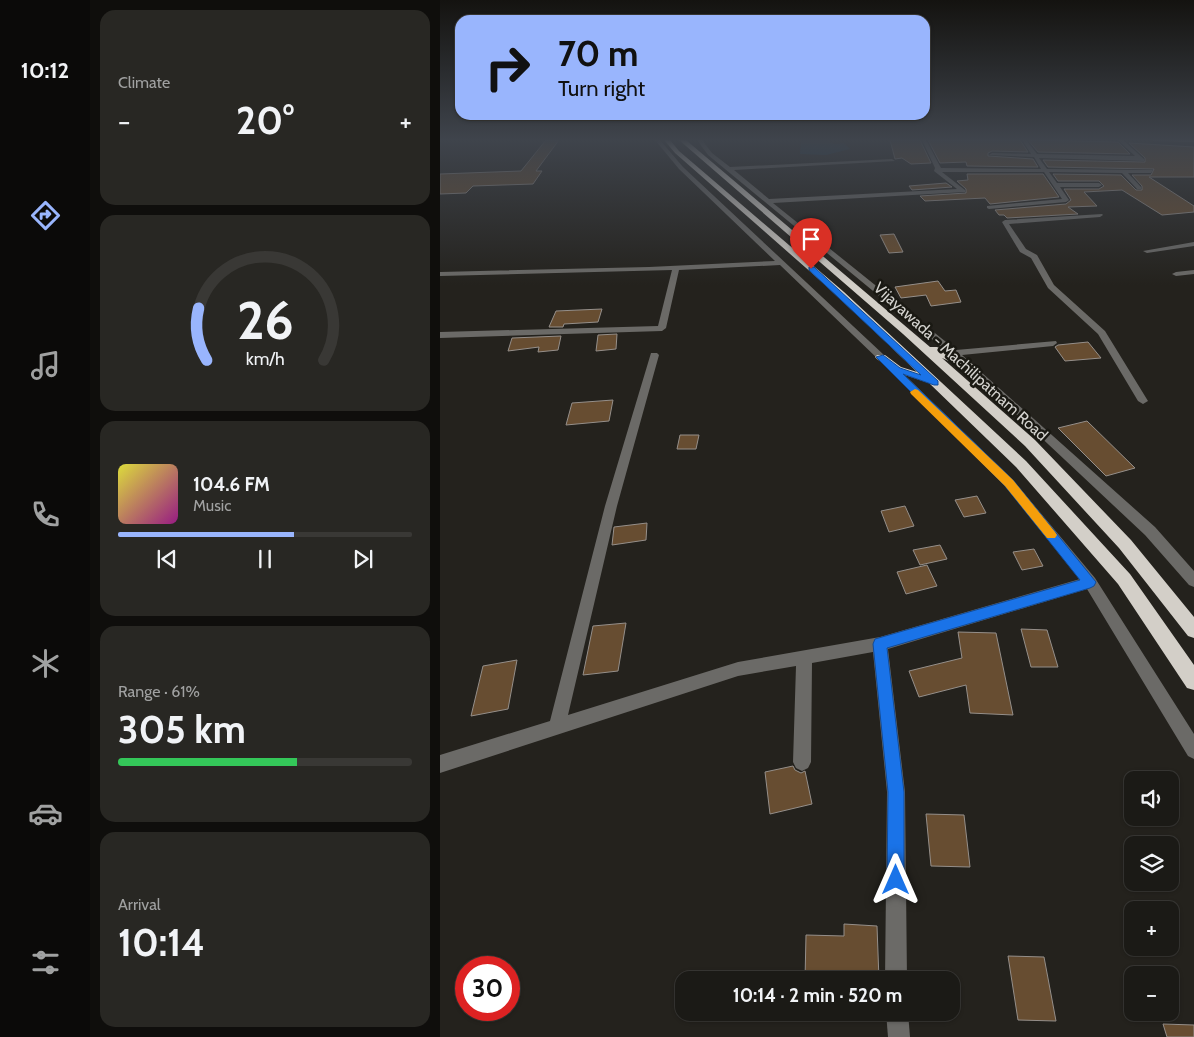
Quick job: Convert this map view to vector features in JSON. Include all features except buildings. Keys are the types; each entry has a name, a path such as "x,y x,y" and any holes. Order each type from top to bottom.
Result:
{"highway":[{"name":"Vijayawada - Machilipatnam Road","path":"720,188 841,294 1021,464 1124,579 1194,681"},
{"name":"Vijayawada - Machilipatnam Road","path":"738,188 921,345 1030,443 1125,544 1194,630"},
{"path":"921,345 972,368"},
{"path":"880,357 897,369 934,383"}],"street":[{"path":"702,188 1009,483 1090,582 1194,750"},
{"path":"752,188 972,368 1188,565 1194,581"},
{"path":"768,201 963,191 960,188"},
{"path":"989,207 1066,200 1058,188"},
{"path":"1042,203 1049,208"},
{"path":"1030,204 1037,209"},
{"path":"1017,205 1024,210"},
{"path":"999,206 1006,212"},
{"path":"1100,215 1005,222 1023,250 1034,257 1051,286 1102,333 1143,401"},
{"path":"1147,251 1194,244"},
{"path":"440,274 676,268 781,263"},
{"path":"440,335 662,328 676,268"},
{"path":"1176,274 1194,272"},
{"path":"954,353 1053,343"},
{"path":"557,726 611,506 654,355"},
{"path":"440,764 738,669 880,644 1090,582"},
{"path":"880,644 896,792 896,971"},
{"path":"802,762 804,657"},
{"path":"898,1021 899,1037"}],"slow traffic":[{"path":"915,392 1009,483 1051,535"}],"route":[{"path":"811,269 841,294 934,383 897,369 880,357 891,370 1009,483 1090,582 880,644 896,792 896,880"}]}
